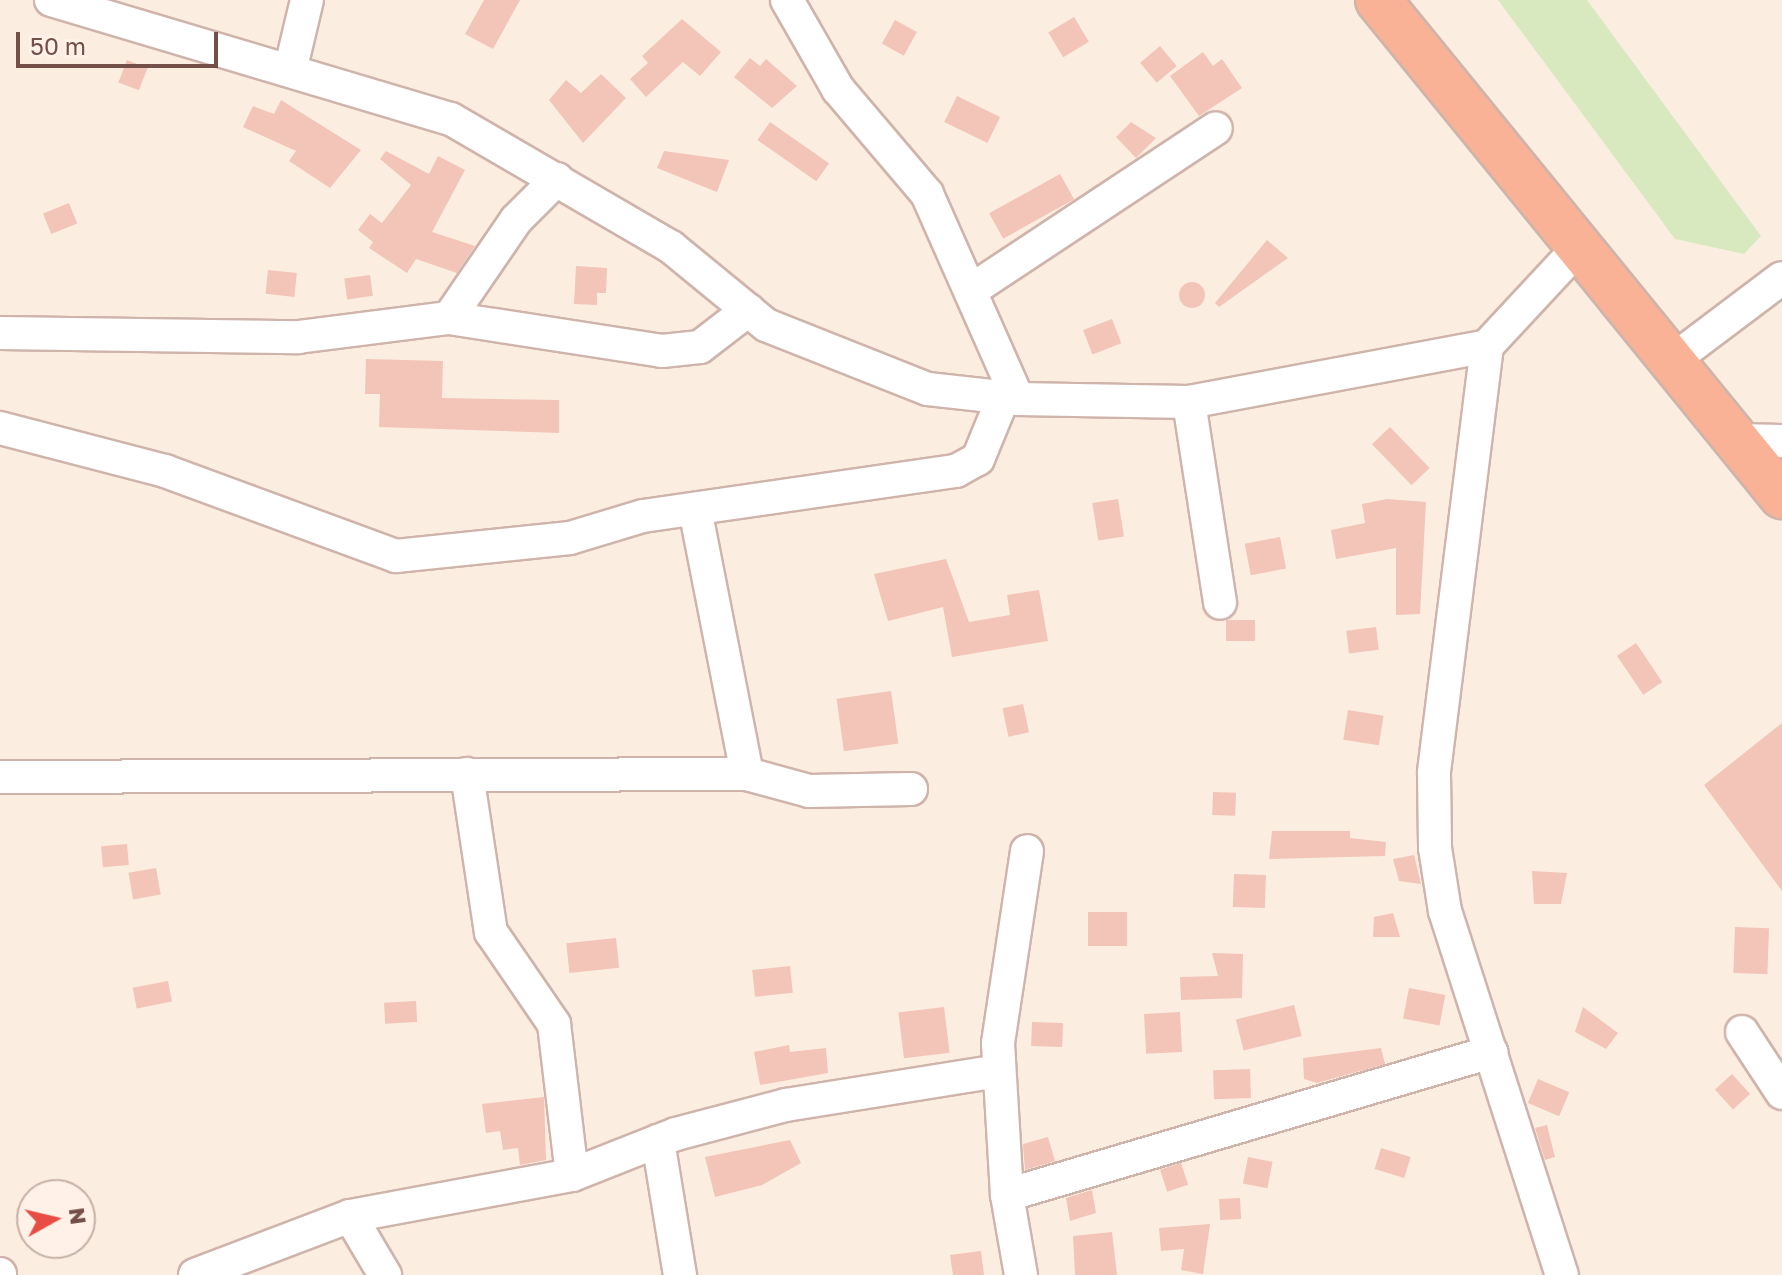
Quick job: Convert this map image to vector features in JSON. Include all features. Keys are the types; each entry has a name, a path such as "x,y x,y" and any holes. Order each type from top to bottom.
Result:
{"highway":[{"path":"1378,0 1669,363 1782,496"}],"street":[{"path":"51,0 291,67 451,119 671,247 748,310 849,364 928,389 1010,398 1189,402 1487,346"},
{"path":"291,67 307,0"},
{"path":"0,428 165,471 396,556 570,538 695,509 956,471 978,459 1010,398 973,289 927,194 838,89 787,0"},
{"path":"973,289 1216,128"},
{"path":"449,318 516,220 557,179"},
{"path":"1562,1275 1445,911 1434,773 1487,346 1577,249"},
{"path":"1669,363 1782,278"},
{"path":"0,333 298,337 449,318 662,351 700,347 748,310"},
{"path":"1189,402 1220,603"},
{"path":"1736,440 1782,441"},
{"path":"695,509 747,774"},
{"path":"467,774 485,915 504,961 554,1024 572,1175"},
{"path":"0,777 747,774 809,791 911,789"},
{"path":"1021,1275 1007,1195 998,1071 1027,851"},
{"path":"1742,1032 1782,1093"},
{"path":"1007,1195 1491,1052"},
{"path":"195,1275 350,1216 572,1175 658,1141 786,1105 998,1071"},
{"path":"658,1141 680,1275"},
{"path":"350,1216 385,1275"}],"green space":[{"path":"1498,0 1587,0 1761,236 1744,254 1675,239"}],"building":[{"path":"484,0 520,0 493,49 465,34"},
{"path":"1074,17 1089,42 1063,57 1048,32"},
{"path":"682,19 721,52 700,76 683,62 646,97 630,79 648,63 642,56"},
{"path":"895,20 917,32 904,56 882,44"},
{"path":"1160,46 1177,66 1157,83 1140,63"},
{"path":"1203,52 1213,66 1222,59 1242,88 1199,116 1170,76"},
{"path":"750,58 760,66 766,59 797,86 772,108 734,77"},
{"path":"127,60 148,68 139,90 118,82"},
{"path":"601,74 626,98 583,143 549,100 566,80 581,93"},
{"path":"957,96 1000,117 987,143 944,122"},
{"path":"281,100 361,150 330,188 289,161 296,151 243,127 253,106 274,114"},
{"path":"770,122 829,163 816,181 757,140"},
{"path":"1131,122 1156,138 1136,158 1116,137"},
{"path":"386,151 429,174 438,156 465,170 432,232 475,246 457,273 416,259 407,273 369,248 373,242 358,230 370,214 382,223 411,185 380,159"},
{"path":"664,151 729,160 717,192 657,168"},
{"path":"1060,174 1074,199 1003,239 989,213"},
{"path":"69,203 77,223 51,234 43,213"},
{"path":"1267,240 1288,258 1219,307 1215,303"},
{"path":"576,266 607,268 606,293 597,293 597,305 574,304"},
{"path":"268,270 297,273 294,297 265,294"},
{"path":"370,275 373,296 347,299 344,279"},
{"path":"1192,282 1201,286 1205,295 1201,304 1192,308 1183,304 1179,295 1183,286"},
{"path":"1112,319 1121,343 1092,354 1083,330"},
{"path":"366,359 443,361 442,398 559,400 559,433 379,427 380,394 365,394"},
{"path":"1390,427 1430,468 1412,485 1372,444"},
{"path":"1118,499 1124,537 1098,541 1092,503"},
{"path":"1387,499 1426,502 1420,614 1396,615 1396,548 1336,559 1331,530 1365,523 1362,504"},
{"path":"1280,537 1286,568 1251,575 1245,544"},
{"path":"946,559 969,622 1010,615 1007,595 1039,590 1048,641 952,657 943,607 888,621 874,574"},
{"path":"1226,620 1255,620 1255,641 1226,641"},
{"path":"1376,627 1379,650 1349,653 1346,631"},
{"path":"1636,643 1662,682 1643,695 1617,656"},
{"path":"891,691 898,743 844,751 837,699"},
{"path":"1023,704 1029,732 1008,737 1002,708"},
{"path":"1348,710 1384,716 1379,745 1343,740"},
{"path":"1782,723 1782,891 1704,785"},
{"path":"1213,792 1236,793 1235,816 1212,815"},
{"path":"1272,831 1350,831 1350,838 1386,842 1385,856 1269,859"},
{"path":"127,844 129,865 103,867 101,846"},
{"path":"1414,855 1421,884 1399,881 1393,859"},
{"path":"156,868 161,895 133,899 128,873"},
{"path":"1532,871 1567,873 1561,904 1534,904"},
{"path":"1234,874 1266,875 1265,908 1233,907"},
{"path":"1088,912 1127,912 1127,946 1088,946"},
{"path":"1393,913 1400,937 1373,937 1374,917"},
{"path":"1735,927 1769,928 1767,974 1733,973"},
{"path":"616,938 619,968 569,973 566,943"},
{"path":"1212,953 1243,954 1242,998 1181,1000 1180,977 1218,976"},
{"path":"790,966 793,993 755,997 752,970"},
{"path":"168,981 172,1002 137,1008 133,988"},
{"path":"1409,988 1445,995 1439,1025 1403,1018"},
{"path":"416,1001 417,1022 385,1024 384,1003"},
{"path":"1294,1005 1302,1036 1244,1051 1236,1020"},
{"path":"944,1007 950,1053 904,1058 898,1013"},
{"path":"1583,1007 1618,1033 1606,1049 1575,1032"},
{"path":"1180,1012 1182,1052 1146,1054 1144,1014"},
{"path":"1032,1022 1063,1023 1062,1047 1031,1046"},
{"path":"789,1045 790,1052 826,1048 828,1073 760,1085 754,1052"},
{"path":"1381,1048 1385,1064 1317,1083 1304,1079 1303,1058"},
{"path":"1250,1069 1251,1098 1214,1099 1213,1070"},
{"path":"1732,1074 1750,1094 1733,1109 1715,1089"},
{"path":"1538,1079 1569,1092 1559,1116 1528,1103"},
{"path":"544,1097 546,1160 520,1165 518,1148 503,1150 500,1131 486,1133 482,1104"},
{"path":"1547,1125 1555,1157 1545,1160 1535,1128"},
{"path":"1048,1137 1055,1161 1025,1170 1023,1144"},
{"path":"790,1140 801,1163 762,1185 715,1197 705,1157"},
{"path":"1381,1148 1411,1157 1404,1178 1375,1169"},
{"path":"1248,1157 1273,1162 1267,1188 1243,1184"},
{"path":"1181,1163 1188,1185 1167,1192 1160,1170"},
{"path":"1092,1190 1096,1213 1070,1221 1066,1198"},
{"path":"1240,1198 1241,1219 1220,1220 1219,1199"},
{"path":"1210,1224 1203,1274 1181,1270 1184,1249 1161,1251 1159,1228"},
{"path":"1112,1232 1117,1275 1075,1275 1073,1236"},
{"path":"981,1251 984,1275 953,1275 950,1255"}]}
